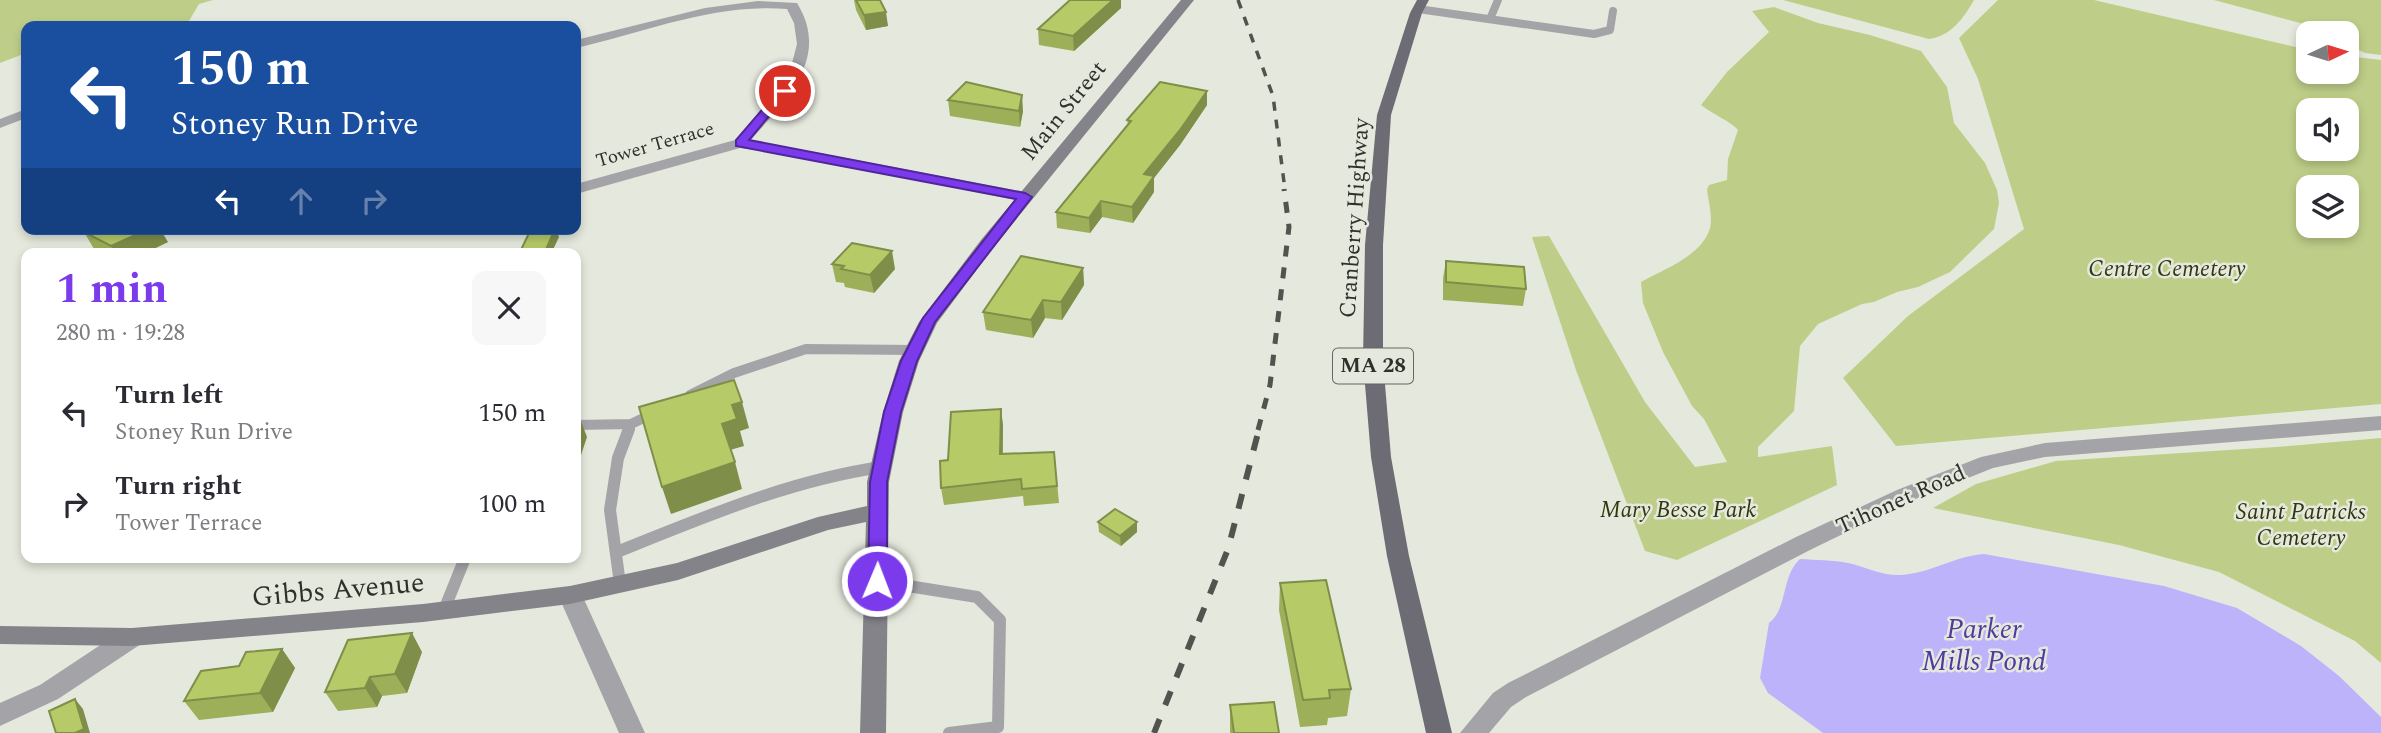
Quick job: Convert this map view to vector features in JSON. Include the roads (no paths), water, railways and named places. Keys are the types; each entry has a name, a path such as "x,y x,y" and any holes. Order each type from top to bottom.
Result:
{"main road":[{"name":"Main Street","path":"873,733 881,467 893,412 914,350 928,321 1025,197 1188,0"},
{"name":"Cranberry Highway","path":"1421,5 1384,115 1374,244 1372,349 1381,457 1398,556 1439,733"},
{"name":"Gibbs Avenue","path":"0,635 132,637 444,610 570,595 678,571 826,523 878,511"}],"street":[{"name":"Tower Terrace","path":"581,43 735,3 778,1 792,6 801,23 804,44 798,67 777,101 740,143 581,188"},
{"path":"0,124 21,115"},
{"path":"740,143 785,149 1025,197"},
{"name":"Tihonet Road","path":"1473,733 1489,713 1517,690 1829,531 1905,495 1988,462 2045,450 2381,423"},
{"path":"570,595 632,733"},
{"path":"0,715 49,692 132,637"}],"lane":[{"path":"1490,19 1499,0"},
{"path":"1421,5 1490,19 1594,34 1610,30 1613,11"},
{"path":"581,425 631,424 734,373 806,349 914,350"},
{"path":"620,584 610,510 618,458 631,424"},
{"path":"617,552 704,517 820,477 881,467"},
{"path":"444,610 463,563"},
{"path":"877,581 977,597 1000,620 998,727 949,733"}],"water":[{"name":"Parker Mills Pond","path":"1984,554 2164,586 2237,608 2301,646 2339,676 2381,717 2381,733 1823,733 1768,693 1760,678 1769,623 1779,609 1790,574 1800,559 1842,562 1880,573 1901,575"}],"railway":[{"path":"1238,0 1273,96 1285,190"},
{"path":"1258,430 1270,385 1289,227 1284,189"},
{"path":"1154,733 1228,549 1259,429"}],"park label":[{"name":"Centre Cemetery","path":"2167,269"},
{"name":"Mary Besse Park","path":"1678,510"},
{"name":"Saint Patricks Cemetery","path":"2301,525"}]}
